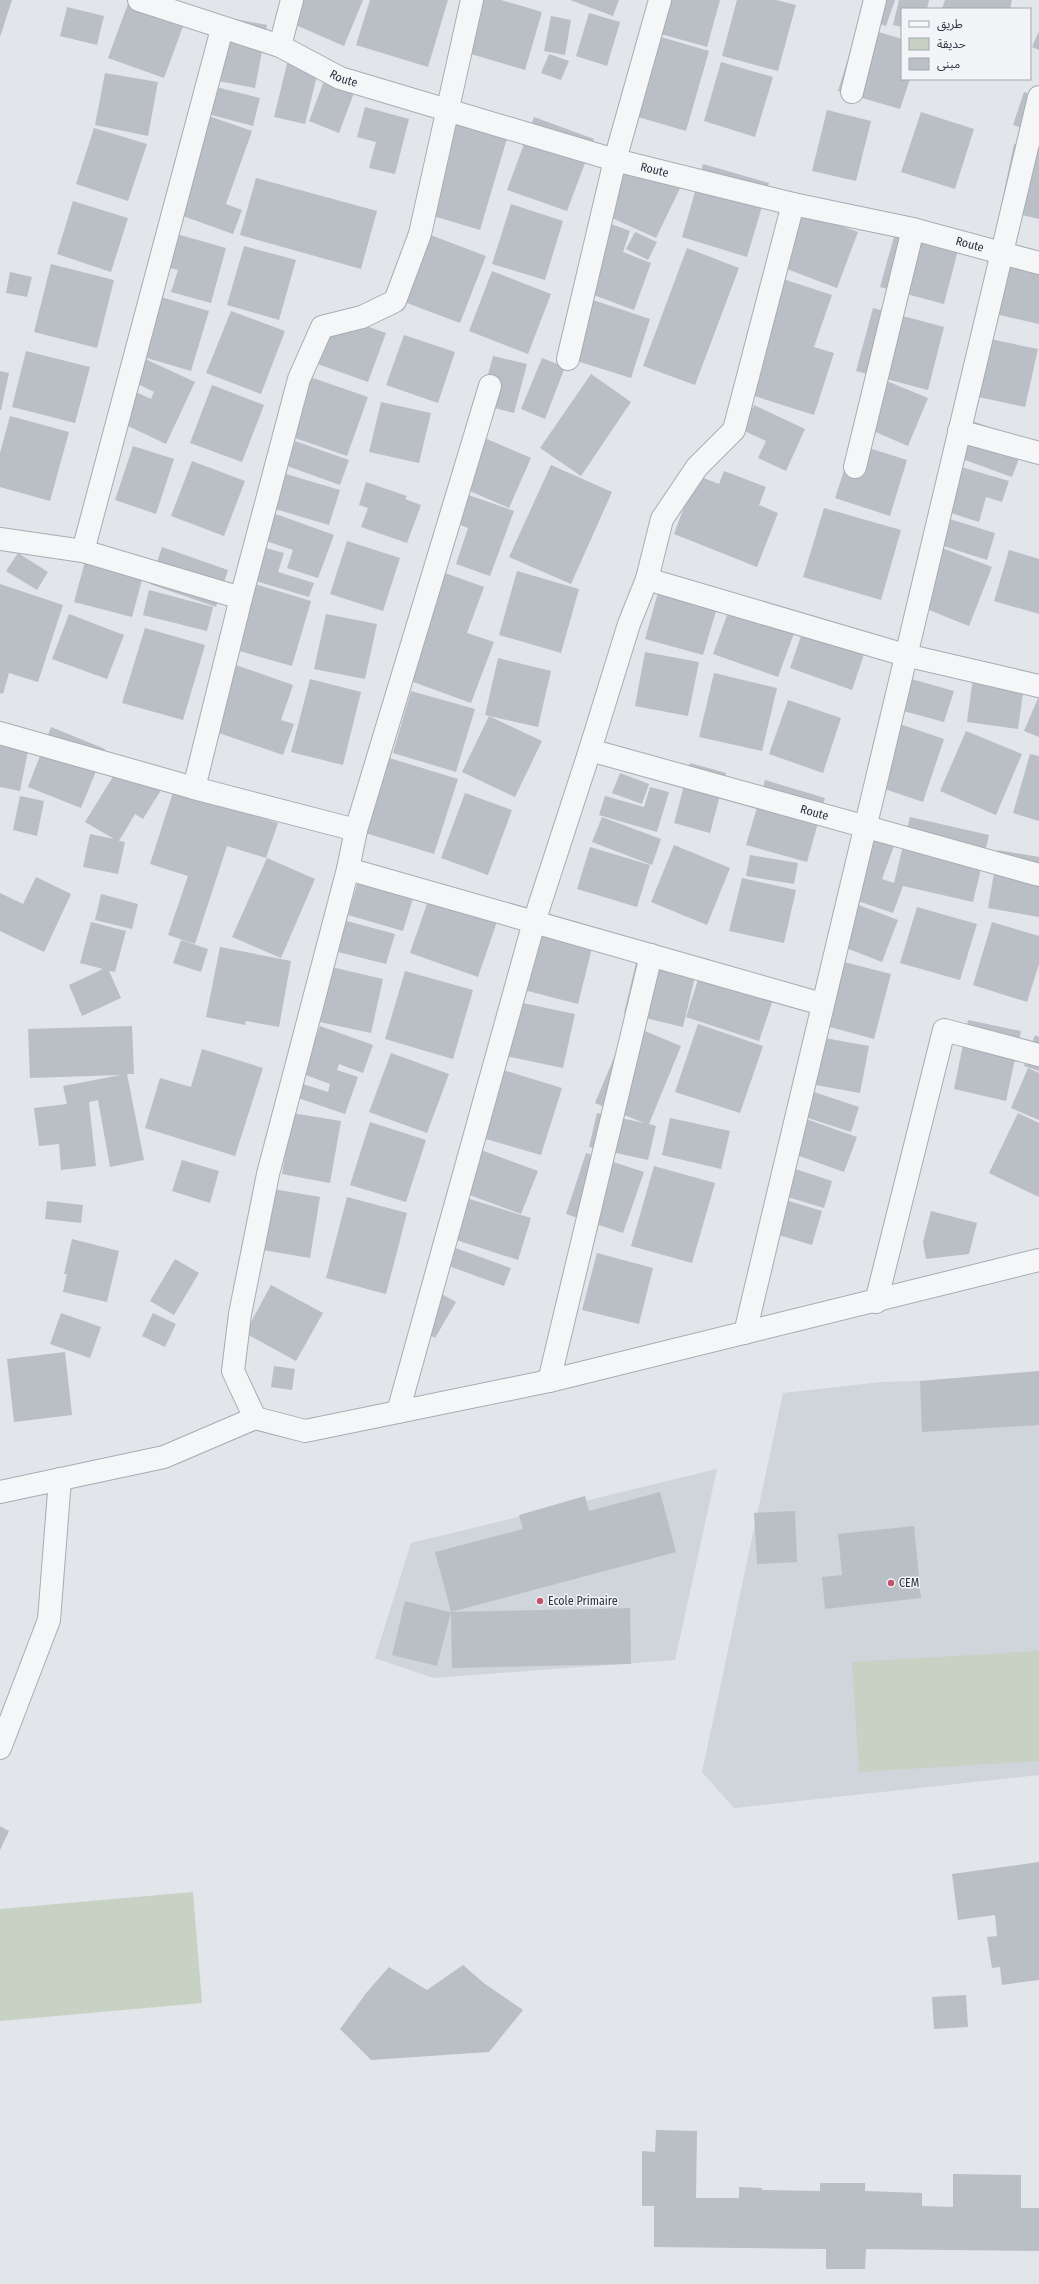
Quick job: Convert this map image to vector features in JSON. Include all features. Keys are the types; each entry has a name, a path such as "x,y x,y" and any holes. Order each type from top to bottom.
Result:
{"street":[{"name":"Route","path":"139,0 222,29 280,46 340,78 615,160 792,204 913,229 1039,263"},
{"path":"280,46 292,0"},
{"path":"194,788 241,598 299,379 322,327 362,317 395,301 420,234 472,0"},
{"path":"568,359 615,160 660,0"},
{"path":"852,92 875,0"},
{"path":"83,551 222,29"},
{"path":"744,1333 1039,97"},
{"path":"398,1412 534,922 629,624 647,579 662,519 697,467 734,430 792,204"},
{"path":"855,467 913,229"},
{"path":"255,1418 233,1371 240,1314 268,1174 348,869 356,830 490,386"},
{"path":"959,431 1039,453"},
{"path":"0,539 83,551 241,598"},
{"path":"647,579 905,655 1039,686"},
{"path":"0,733 194,788 356,830"},
{"name":"Route","path":"590,750 1039,875"},
{"path":"348,869 822,1004"},
{"path":"549,1381 651,955"},
{"path":"876,1302 944,1030 1039,1055"},
{"path":"0,1492 164,1457 255,1418 305,1431 549,1381 876,1302 1039,1260"},
{"path":"0,1748 49,1620 60,1479"}],"shaded area":[{"name":"CEM","path":"1039,1371 1039,1775 734,1808 702,1772 783,1393 881,1382 920,1381"},
{"name":"Ecole Primaire","path":"717,1469 675,1660 433,1678 375,1658 411,1543"}],"green space":[{"path":"1039,1651 1039,1761 859,1772 852,1662"},
{"path":"193,1892 202,2003 0,2021 0,1909"}],"building":[{"path":"0,0 12,0 0,37"},
{"path":"292,0 363,0 344,46 284,20"},
{"path":"370,0 448,0 428,67 356,45"},
{"path":"480,0 501,0 542,12 525,70 464,52"},
{"path":"570,0 619,0 613,16"},
{"path":"663,0 720,0 707,47 654,32"},
{"path":"737,0 776,0 796,5 778,71 722,56"},
{"path":"868,0 895,0 886,26 862,18"},
{"path":"899,0 929,0 927,8 901,8 901,27 893,25"},
{"path":"945,0 1012,0 1010,8 942,8"},
{"path":"129,1 185,21 164,78 108,58"},
{"path":"67,7 104,16 97,45 60,36"},
{"path":"589,13 620,22 607,66 576,56"},
{"path":"219,16 267,25 255,88 208,79"},
{"path":"551,16 571,20 565,55 544,51"},
{"path":"858,26 901,39 901,80 910,80 900,109 838,91"},
{"path":"1039,31 1039,50 1032,47"},
{"path":"654,35 709,51 686,131 631,115"},
{"path":"549,54 569,61 561,80 541,73"},
{"path":"289,56 320,64 305,124 274,117"},
{"path":"331,62 361,74 339,133 309,121"},
{"path":"721,62 773,77 755,137 704,121"},
{"path":"105,73 158,82 148,136 95,125"},
{"path":"204,84 260,98 253,126 197,111"},
{"path":"1024,92 1039,97 1039,133 1013,125"},
{"path":"365,107 409,119 395,174 369,168 376,142 357,137"},
{"path":"827,110 871,121 856,181 812,171"},
{"path":"921,112 974,129 955,189 901,172"},
{"path":"203,114 252,131 226,204 242,210 233,234 169,211"},
{"path":"447,117 508,135 480,230 430,215"},
{"path":"534,117 594,139 567,211 507,190"},
{"path":"94,128 147,144 128,201 76,184"},
{"path":"1014,144 1039,149 1039,219 1000,210"},
{"path":"628,154 684,180 656,238 601,213"},
{"path":"703,164 769,183 747,257 682,237"},
{"path":"256,178 377,211 361,269 240,235"},
{"path":"73,201 128,218 111,272 57,254"},
{"path":"511,204 563,221 545,280 492,264"},
{"path":"800,211 858,232 837,288 779,266"},
{"path":"606,222 630,231 623,252 651,263 634,310 580,290"},
{"path":"166,231 226,248 211,303 171,292 178,270 156,264"},
{"path":"635,232 657,242 648,260 626,249"},
{"path":"425,233 486,256 460,323 399,300"},
{"path":"895,233 958,250 944,304 880,287"},
{"path":"244,246 296,260 279,320 227,305"},
{"path":"687,248 739,268 695,385 643,366"},
{"path":"993,259 1039,269 1039,324 982,311"},
{"path":"51,264 114,280 97,348 34,332"},
{"path":"492,271 551,294 528,354 469,331"},
{"path":"10,272 32,277 27,297 6,293"},
{"path":"780,278 832,295 814,347 834,353 814,415 742,392"},
{"path":"154,295 209,311 191,371 137,355"},
{"path":"584,297 650,319 631,378 564,357"},
{"path":"873,308 944,327 928,390 856,371"},
{"path":"231,311 285,331 261,394 206,373"},
{"path":"330,313 386,333 368,382 312,362"},
{"path":"404,335 455,352 438,403 386,385"},
{"path":"976,336 1038,349 1025,407 964,394"},
{"path":"26,351 90,367 75,423 12,407"},
{"path":"493,356 527,364 514,413 480,404"},
{"path":"141,357 195,382 166,444 111,418 125,387 151,399 154,392 130,380"},
{"path":"542,358 565,367 545,419 521,409"},
{"path":"0,371 9,373 1,410 0,410"},
{"path":"591,374 631,402 581,476 540,448"},
{"path":"310,377 368,397 347,456 289,436"},
{"path":"877,377 928,398 908,446 857,424"},
{"path":"212,385 264,405 242,462 190,443"},
{"path":"381,402 431,413 419,463 369,452"},
{"path":"754,405 805,429 786,471 758,458 766,441 742,430"},
{"path":"10,416 69,432 50,501 0,487 0,453"},
{"path":"967,419 1026,440 1012,477 954,456"},
{"path":"478,435 531,458 509,508 456,485"},
{"path":"295,441 349,460 340,485 287,466"},
{"path":"853,443 907,460 890,516 835,498"},
{"path":"133,446 174,459 156,514 115,500"},
{"path":"192,461 245,481 224,536 171,516"},
{"path":"951,464 1009,481 1002,502 986,497 979,522 938,509"},
{"path":"551,465 612,492 571,584 509,557"},
{"path":"724,471 766,487 759,505 778,513 757,567 674,534 696,475 719,484"},
{"path":"286,474 340,490 329,525 275,509"},
{"path":"366,482 407,496 405,499 421,505 407,543 361,527 368,508 359,505"},
{"path":"460,492 514,511 490,576 456,564 468,528 450,521"},
{"path":"824,508 901,530 881,600 803,577"},
{"path":"273,513 334,535 318,578 287,568 293,550 263,540"},
{"path":"940,516 995,533 987,560 931,542"},
{"path":"347,541 400,558 383,611 330,594"},
{"path":"90,543 148,558 132,617 74,602"},
{"path":"937,546 992,567 969,626 914,604"},
{"path":"162,547 228,570 216,607 150,584"},
{"path":"262,547 284,553 278,572 314,583 309,597 252,580"},
{"path":"1009,550 1039,559 1039,614 994,601"},
{"path":"18,553 48,572 37,590 6,571"},
{"path":"517,571 579,589 561,653 499,635"},
{"path":"445,573 484,587 467,633 494,642 471,703 405,679"},
{"path":"662,578 721,594 703,655 645,639"},
{"path":"0,584 63,605 38,682 9,673 3,694 0,693"},
{"path":"255,584 311,601 292,666 236,650"},
{"path":"149,590 213,607 207,631 143,615"},
{"path":"735,593 800,617 778,677 713,654"},
{"path":"69,614 124,635 107,679 52,659"},
{"path":"326,614 377,624 365,679 314,669"},
{"path":"145,628 205,645 183,720 122,703"},
{"path":"802,633 864,654 852,690 790,668"},
{"path":"645,652 699,662 688,716 635,706"},
{"path":"498,658 551,671 538,727 485,715"},
{"path":"233,664 293,685 281,720 294,724 283,755 210,730"},
{"path":"714,673 777,688 762,751 699,737"},
{"path":"904,677 954,691 944,722 896,709"},
{"path":"973,678 1024,686 1018,729 967,722"},
{"path":"310,679 361,692 343,765 291,752"},
{"path":"411,691 475,709 456,772 393,753"},
{"path":"1039,696 1039,737 1024,731"},
{"path":"788,700 841,718 823,773 769,754"},
{"path":"489,716 542,741 515,797 462,772"},
{"path":"891,721 944,739 923,802 870,784"},
{"path":"51,727 105,749 81,808 28,787"},
{"path":"966,731 1022,754 996,815 940,791"},
{"path":"0,740 29,746 20,791 0,787"},
{"path":"1030,754 1039,756 1039,821 1013,813"},
{"path":"125,757 166,782 143,819 135,814 119,841 125,842 118,874 83,867 90,834 114,839 85,822"},
{"path":"386,757 458,779 434,854 362,832"},
{"path":"690,763 726,773 710,833 674,823"},
{"path":"620,773 649,784 642,804 612,793"},
{"path":"765,780 825,798 807,862 746,845"},
{"path":"650,787 669,792 657,832 599,815 605,796 644,807"},
{"path":"174,789 278,823 266,858 227,846 195,944 168,935 188,876 150,864"},
{"path":"465,793 512,810 488,875 441,858"},
{"path":"20,796 44,801 37,836 13,830"},
{"path":"602,817 661,839 652,865 592,842"},
{"path":"867,817 900,829 882,879 894,883 910,817 989,835 973,902 903,886 893,913 840,895"},
{"path":"674,845 730,868 707,925 651,902"},
{"path":"590,847 650,865 637,907 577,889"},
{"path":"998,850 1039,857 1039,917 988,908"},
{"path":"750,855 798,863 794,884 746,876"},
{"path":"267,858 315,879 281,958 232,937"},
{"path":"362,868 417,885 403,931 348,915"},
{"path":"36,877 71,894 44,952 0,931 0,893 23,904"},
{"path":"742,878 796,890 784,943 729,931"},
{"path":"433,886 501,910 478,977 410,953"},
{"path":"101,894 138,904 132,929 95,920"},
{"path":"843,899 898,920 882,962 828,941"},
{"path":"917,907 977,924 960,980 900,963"},
{"path":"343,920 395,934 386,964 334,951"},
{"path":"91,922 126,931 115,972 109,971 121,998 82,1016 69,985 103,969 80,963"},
{"path":"992,922 1039,936 1039,964 1027,1002 973,985"},
{"path":"537,926 594,940 578,1004 520,989"},
{"path":"181,940 208,949 201,972 173,963"},
{"path":"220,947 291,961 279,1027 246,1021 245,1025 206,1017"},
{"path":"638,954 697,968 683,1027 624,1013"},
{"path":"705,958 779,982 759,1041 686,1017"},
{"path":"836,960 891,974 874,1039 819,1024"},
{"path":"327,966 383,979 371,1033 315,1021"},
{"path":"405,971 473,990 453,1059 385,1039"},
{"path":"518,1002 575,1014 563,1068 506,1056"},
{"path":"968,1020 1021,1031 1006,1101 954,1089"},
{"path":"628,1024 681,1046 649,1124 656,1126 648,1160 589,1147 597,1113 644,1123 595,1103"},
{"path":"698,1024 763,1046 740,1113 675,1092"},
{"path":"132,1026 134,1074 127,1074 144,1160 110,1167 98,1100 89,1102 96,1166 61,1170 59,1144 39,1146 34,1108 67,1104 63,1086 121,1075 30,1078 28,1029"},
{"path":"320,1026 373,1045 363,1073 339,1064 337,1070 358,1077 345,1114 298,1098 303,1084 328,1092 330,1084 303,1074"},
{"path":"808,1035 869,1046 860,1093 799,1082"},
{"path":"1035,1035 1039,1037 1039,1071 1024,1066"},
{"path":"202,1049 263,1068 235,1156 145,1128 160,1078 191,1087"},
{"path":"391,1053 449,1074 427,1133 369,1112"},
{"path":"1028,1068 1039,1073 1039,1120 1011,1108"},
{"path":"503,1070 562,1088 541,1155 482,1138"},
{"path":"799,1087 859,1107 851,1132 790,1112"},
{"path":"292,1113 341,1121 330,1183 282,1174"},
{"path":"1018,1113 1039,1123 1039,1197 989,1173"},
{"path":"670,1118 730,1131 721,1169 662,1155"},
{"path":"806,1119 857,1137 844,1172 794,1154"},
{"path":"370,1122 426,1140 406,1202 350,1185"},
{"path":"481,1150 538,1171 521,1214 464,1193"},
{"path":"586,1153 644,1172 623,1233 566,1214"},
{"path":"182,1160 219,1171 210,1203 172,1191"},
{"path":"780,1164 832,1181 824,1208 771,1192"},
{"path":"654,1166 715,1183 692,1263 631,1246"},
{"path":"273,1189 320,1197 310,1258 263,1250"},
{"path":"769,1195 822,1211 812,1245 759,1229"},
{"path":"347,1197 407,1213 386,1294 326,1278"},
{"path":"463,1197 531,1218 518,1260 450,1238"},
{"path":"47,1201 83,1205 81,1223 45,1219"},
{"path":"931,1211 977,1223 969,1254 926,1259 923,1242"},
{"path":"72,1239 119,1251 107,1302 63,1292 67,1274 64,1274"},
{"path":"450,1246 511,1268 504,1286 443,1264"},
{"path":"597,1253 653,1268 639,1324 582,1310"},
{"path":"175,1259 199,1273 174,1315 150,1301"},
{"path":"271,1285 323,1313 296,1361 245,1333"},
{"path":"438,1292 456,1302 435,1338 418,1328"},
{"path":"61,1313 101,1327 90,1358 50,1344"},
{"path":"153,1313 176,1324 165,1347 142,1336"},
{"path":"65,1352 72,1415 14,1422 7,1359"},
{"path":"274,1366 295,1369 292,1390 271,1387"},
{"path":"1039,1371 1039,1425 922,1432 920,1381"},
{"path":"660,1492 676,1552 451,1612 435,1552 523,1529 519,1515 585,1496 589,1511"},
{"path":"795,1511 797,1562 757,1564 754,1513"},
{"path":"914,1526 921,1598 825,1609 822,1577 842,1575 838,1534"},
{"path":"405,1601 449,1612 630,1608 631,1664 452,1668 451,1612 437,1666 392,1655"},
{"path":"0,1826 9,1831 0,1850"},
{"path":"1039,1862 1039,1980 1002,1985 1000,1967 992,1968 987,1937 997,1936 995,1915 958,1920 952,1874"},
{"path":"463,1965 485,1984 523,2010 489,2052 371,2060 340,2029 367,1992 389,1967 427,1990"},
{"path":"966,1995 968,2027 934,2029 932,1997"},
{"path":"656,2130 697,2131 696,2198 739,2198 739,2187 762,2188 762,2190 820,2191 820,2183 865,2183 865,2191 922,2193 922,2206 953,2207 953,2174 1021,2175 1021,2208 1039,2208 1039,2251 866,2249 865,2269 826,2269 826,2249 654,2247 654,2206 642,2206 642,2151 655,2152"}],"place":[{"name":"CEM","path":"891,1583"},
{"name":"Ecole Primaire","path":"540,1601"}]}
